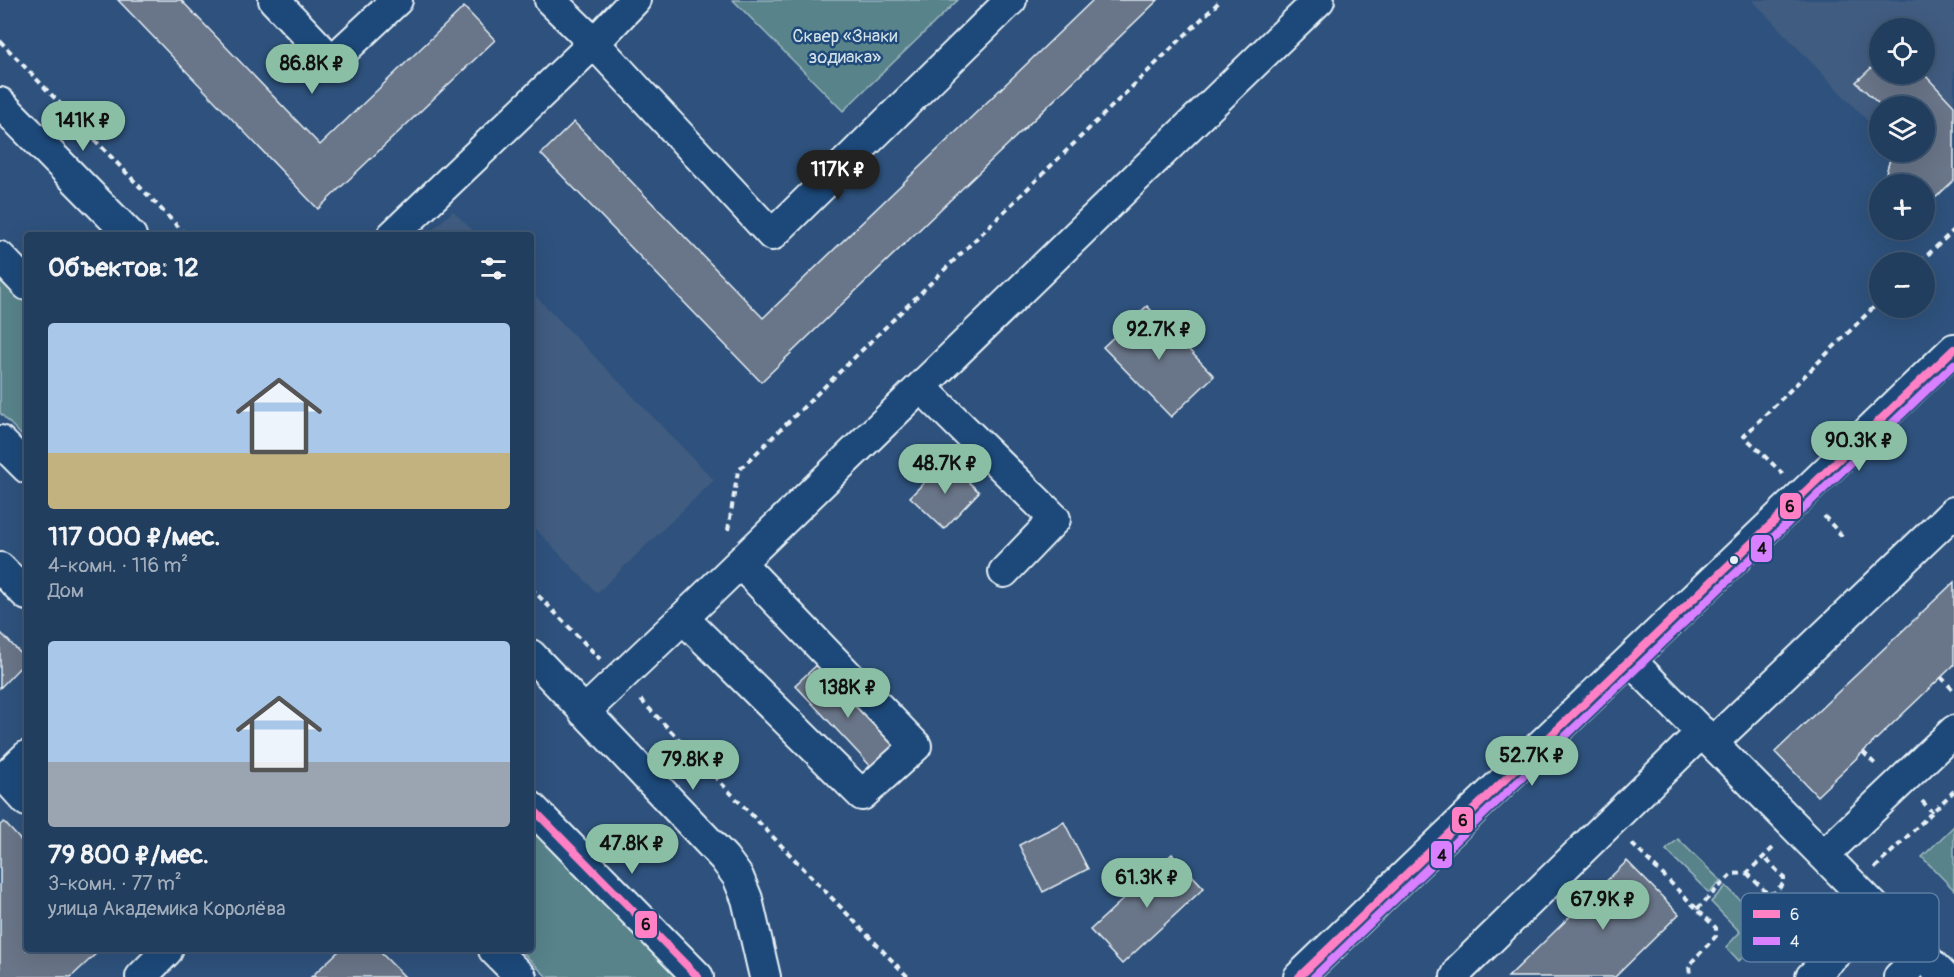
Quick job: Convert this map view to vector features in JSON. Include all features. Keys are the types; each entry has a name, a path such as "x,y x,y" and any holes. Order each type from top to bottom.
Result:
{"street":[{"path":"274,0 332,61 397,0"},
{"path":"550,0 594,43 772,235 1011,0"},
{"path":"396,232 594,43 635,0"},
{"path":"584,712 683,618 734,550 921,387 1304,5"},
{"path":"0,103 127,232"},
{"path":"0,257 24,282"},
{"path":"1299,977 1954,349"},
{"path":"921,387 1055,519 1004,572"},
{"path":"0,441 24,465"},
{"path":"1456,977 1460,969 1610,822 1707,738 1954,512"},
{"path":"683,618 862,795 916,746 734,550"},
{"path":"0,568 24,592"},
{"path":"534,658 724,858 738,877 747,900 765,977"},
{"path":"1630,660 1861,893"},
{"path":"1824,855 1954,730"},
{"path":"24,758 2,776 24,798"},
{"path":"534,810 698,977"},
{"path":"141,977 165,952"},
{"path":"496,952 521,977"},
{"path":"1811,977 1827,962"},
{"path":"1899,977 1915,962"},
{"path":"1929,962 1944,977"}],"path":[{"path":"734,550 738,471 1221,0"},
{"path":"0,41 182,232"},
{"path":"1931,252 1954,230"},
{"path":"1842,536 1744,436 1869,312"},
{"path":"534,591 908,977"},
{"path":"1941,677 1954,691"},
{"path":"1855,887 1954,791"},
{"path":"1610,822 1716,928 1717,934 1689,965 1690,977"},
{"path":"1697,909 1732,874 1747,873 1795,826"},
{"path":"1747,873 1767,893 1774,893 1784,883 1785,878 1764,857"}],"shaded area":[{"path":"1752,0 1954,0 1954,180 1935,198 1935,174 1886,173 1889,162 1935,162 1935,96 1869,96 1869,123"},
{"path":"453,211 474,232 430,232"},
{"path":"534,294 714,480 597,593 534,527"}],"green space":[{"name":"Сквер «Знаки зодиака»","path":"733,0 958,0 843,111"},
{"path":"0,276 24,301 24,438 0,413"},
{"path":"1954,826 1954,890 1922,857"},
{"path":"534,827 680,977 547,977 522,952 534,952"},
{"path":"1678,839 1721,881 1709,893 1666,850"},
{"path":"1726,886 1741,901 1741,959 1739,961 1726,947 1740,932 1711,902"}],"building":[{"path":"118,0 181,0 320,145 464,7 495,40 318,209"},
{"path":"1093,0 1158,0 761,382 541,154 574,122 763,318"},
{"path":"1869,70 1869,84 1933,84 1954,106 1954,180 1935,198 1935,174 1886,173 1889,162 1935,162 1935,96 1871,96 1856,82"},
{"path":"1147,306 1214,376 1171,417 1103,347"},
{"path":"946,460 979,492 944,529 910,497"},
{"path":"1954,582 1954,665 1817,796 1775,752"},
{"path":"0,632 24,657 24,663 0,688"},
{"path":"818,664 900,752 877,773 795,685"},
{"path":"4,822 24,844 24,952 98,952 71,977 0,977 0,825"},
{"path":"1064,822 1088,869 1043,892 1019,845"},
{"path":"1172,854 1204,888 1122,964 1090,930"},
{"path":"1627,861 1679,914 1615,977 1508,977"},
{"path":"338,952 380,952 405,977 311,977"}],"transit line":[{"name":"6","path":"1299,977 1954,349"},
{"name":"4","path":"1314,977 1954,364"},
{"name":"6","path":"534,810 698,977"}]}
